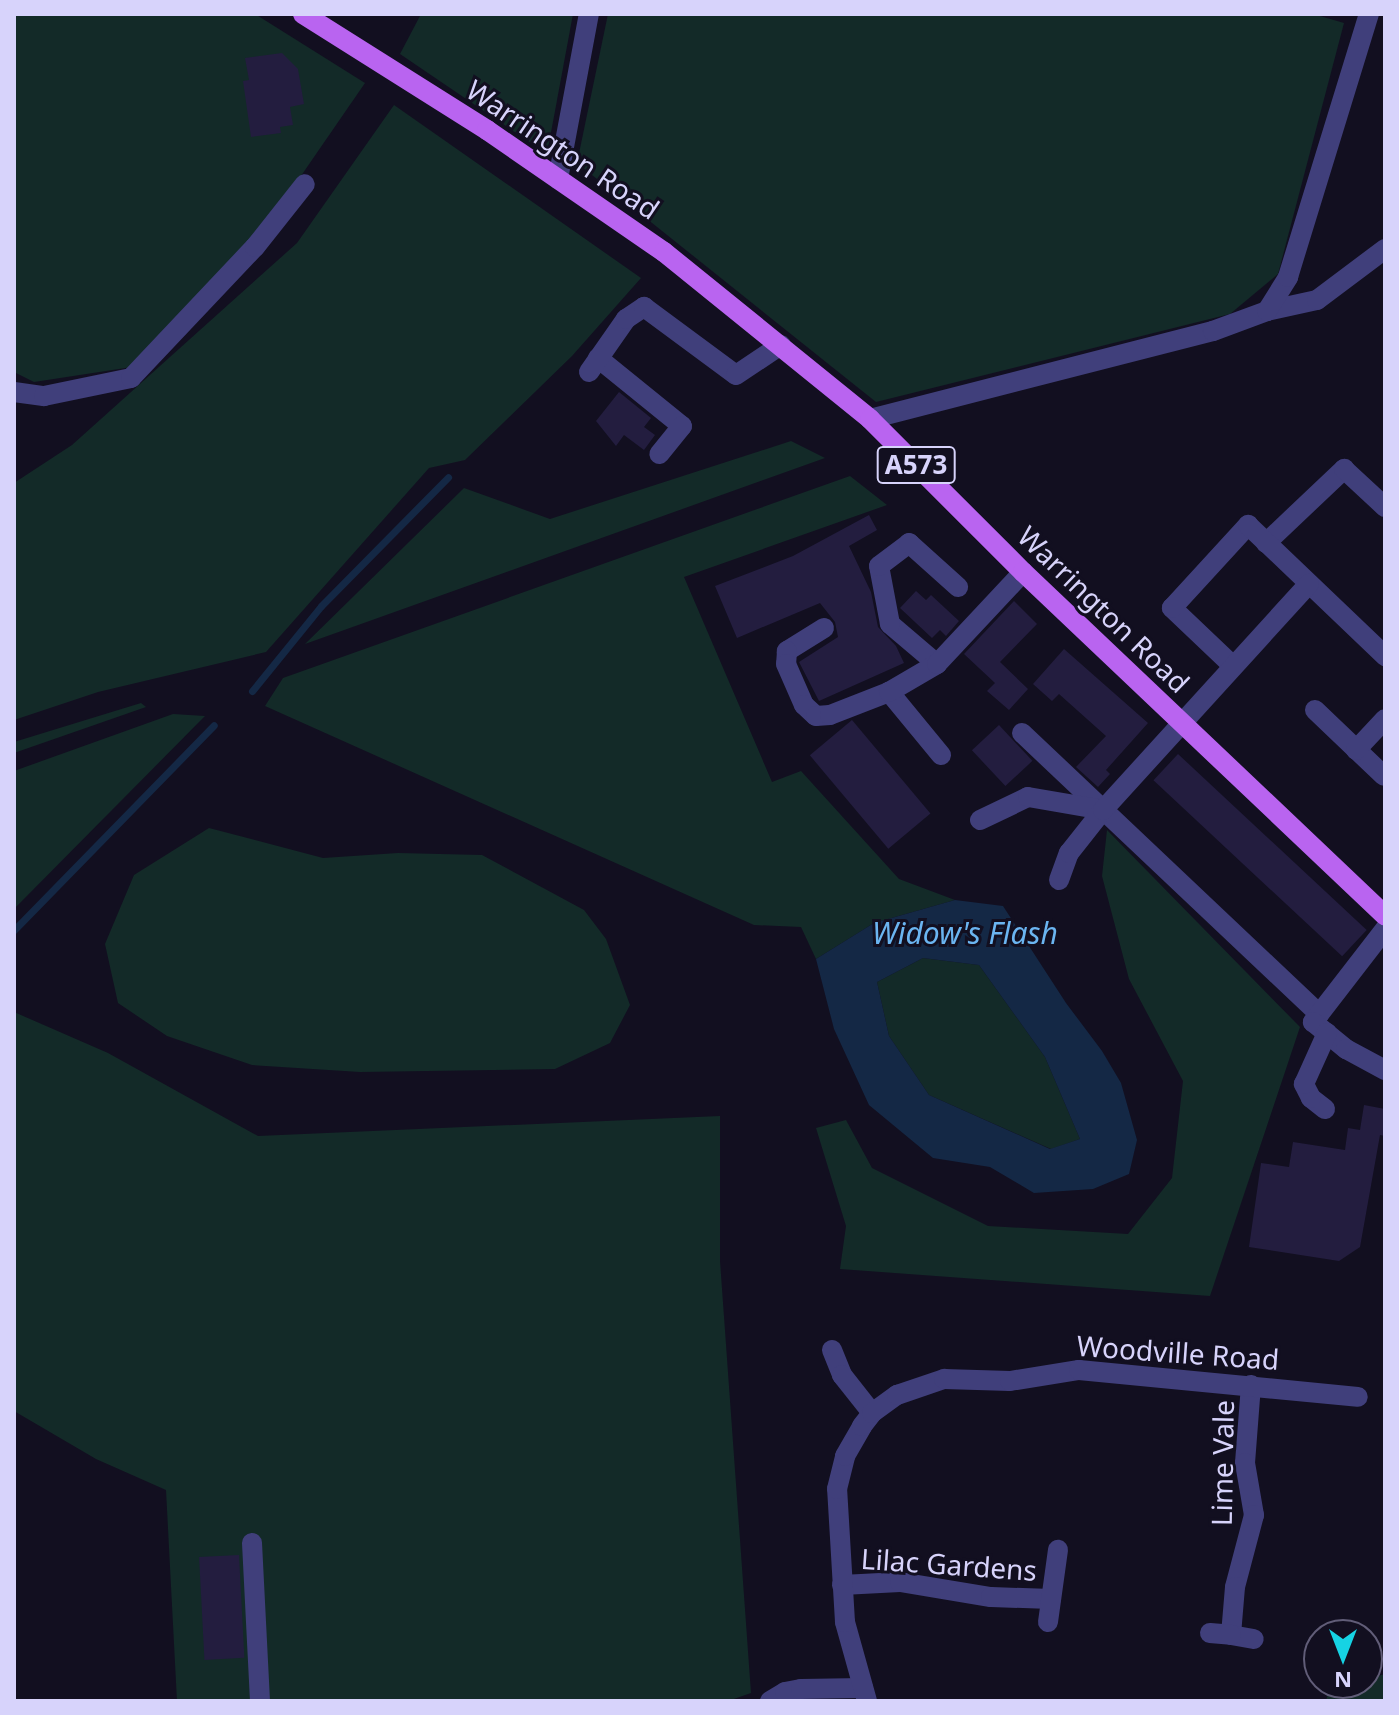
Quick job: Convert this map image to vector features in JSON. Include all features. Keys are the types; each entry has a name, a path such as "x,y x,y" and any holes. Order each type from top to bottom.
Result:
{"main road":[{"name":"Warrington Road","path":"303,14 399,74 664,252 870,419 1023,572 1385,916"}],"street":[{"path":"558,179 589,14"},
{"path":"1267,311 1288,277 1369,14"},
{"path":"14,392 44,396 131,378 255,247 305,184"},
{"path":"870,419 1213,331 1267,311 1317,300 1385,249"},
{"path":"659,454 682,426 594,365 626,319 644,307 736,375 781,345"},
{"path":"1266,543 1344,469 1385,507"},
{"path":"1232,665 1172,608 1248,525 1385,656"},
{"path":"937,664 890,624 879,566 909,543 958,587"},
{"path":"824,628 787,651 786,664 804,705 816,716 830,715 889,692 937,664 1023,572"},
{"path":"1059,880 1069,853 1103,810 1309,584"},
{"path":"889,692 941,755"},
{"path":"1315,710 1384,776"},
{"path":"1356,750 1385,719"},
{"path":"1022,733 1346,1049 1385,1070"},
{"path":"980,820 1028,797 1103,810"},
{"path":"1325,1109 1311,1098 1304,1084 1323,1024 1385,929"},
{"path":"832,1350 842,1375 872,1413"},
{"name":"Woodville Road","path":"865,1694 845,1622 837,1489 845,1456 872,1413 912,1387 960,1378 1010,1381 1079,1370 1358,1397"},
{"name":"Lime Vale","path":"1231,1635 1235,1587 1254,1515 1245,1463 1251,1385"},
{"path":"252,1543 260,1701"},
{"name":"Lilac Gardens","path":"1048,1622 1058,1550"},
{"name":"Lilac Gardens","path":"842,1585 900,1582 978,1596 1051,1599"},
{"path":"1210,1633 1254,1639"},
{"path":"770,1701 785,1692 801,1689 865,1694"}],"green space":[{"path":"14,14 255,14 365,83 263,231 132,367 34,382 14,372"},
{"path":"421,14 573,14 547,154 400,54"},
{"path":"608,14 1313,14 1344,23 1278,274 1230,314 876,402 577,163"},
{"path":"394,105 641,278 572,356 465,460 429,468 266,652 98,692 14,720 14,483 72,445 297,243"},
{"path":"791,441 825,458 305,644 464,488 550,519"},
{"path":"850,476 887,505 684,577 772,782 801,771 899,879 955,900 874,923 816,959 801,927 754,925 265,706 283,678"},
{"path":"141,703 146,707 14,753 14,742"},
{"path":"173,714 205,716 14,909 14,771"},
{"path":"209,828 323,858 398,853 482,855 584,910 606,939 630,1005 610,1043 555,1069 360,1072 252,1065 167,1036 118,1003 105,944 134,875"},
{"path":"1107,830 1300,1027 1210,1296 840,1269 846,1226 816,1128 846,1120 872,1168 988,1226 1128,1234 1172,1178 1183,1081 1129,979 1102,876"},
{"path":"923,958 979,965 1045,1057 1080,1139 1051,1149 929,1095 889,1036 877,982"},
{"path":"14,1012 108,1053 258,1136 720,1116 720,1261 751,1693 728,1701 177,1701 166,1490 96,1459 14,1411"},
{"path":"1383,1675 1385,1701 1326,1701 1383,1699"}],"water":[{"name":"Widow's Flash","path":"955,900 1003,906 1121,1083 1137,1140 1129,1174 1093,1189 1034,1193 990,1167 933,1158 869,1105 834,1029 816,959 874,923","holes":["923,958 979,965 1045,1057 1080,1139 1050,1149 929,1095 889,1036 877,982"]}],"building":[{"path":"282,53 298,69 304,104 290,107 293,125 280,127 281,133 251,137 243,81 249,80 245,58"},
{"path":"619,392 651,418 644,427 655,435 644,450 624,435 616,446 596,421"},
{"path":"869,515 877,530 849,546 871,592 878,627 896,646 904,663 819,701 799,662 838,637 835,622 820,603 737,638 715,586 793,556"},
{"path":"916,591 926,600 931,595 959,621 946,636 940,630 932,638 900,608"},
{"path":"1014,601 1037,624 1000,662 1028,689 1009,710 987,691 995,683 964,654"},
{"path":"1064,649 1148,723 1106,770 1110,774 1098,787 1076,767 1106,736 1059,694 1052,701 1033,684"},
{"path":"852,720 930,813 888,849 810,755"},
{"path":"999,725 1032,761 1005,786 972,750"},
{"path":"1178,754 1367,930 1342,956 1153,780"},
{"path":"1364,1105 1385,1109 1385,1136 1380,1135 1360,1247 1339,1261 1249,1247 1261,1163 1289,1167 1293,1142 1345,1150 1348,1128 1360,1130"},
{"path":"239,1555 244,1658 204,1660 199,1557"}],"waterway":[{"path":"252,691 321,606 448,477"},
{"path":"14,930 214,725"}]}
